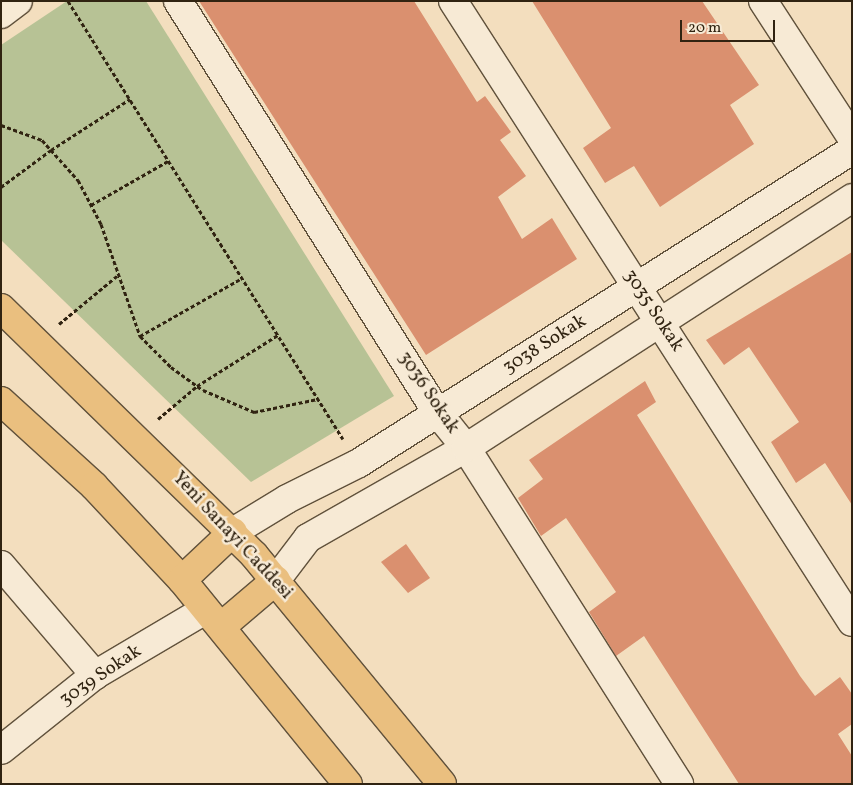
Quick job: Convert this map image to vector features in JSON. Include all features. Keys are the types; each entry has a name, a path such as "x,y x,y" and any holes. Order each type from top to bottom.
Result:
{"main road":[{"name":"Yeni Sanayi Caddesi","path":"1,308 233,532 276,580 442,784"},
{"path":"1,401 94,486 182,580 348,784"},
{"path":"182,580 233,532"},
{"path":"213,618 276,580"}],"lane":[{"path":"1,14 18,1"},
{"name":"3036 Sokak","path":"178,1 437,412 466,448 679,784"},
{"name":"3035 Sokak","path":"452,1 852,622"},
{"path":"763,1 852,138"},
{"name":"3038 Sokak","path":"233,532 286,499 359,463 852,150"},
{"path":"276,580 308,538 466,448 659,320 852,198"},
{"path":"1,565 95,675"},
{"name":"3039 Sokak","path":"1,750 95,675 213,618"}],"path":[{"path":"68,1 359,463"},
{"path":"1,187 51,150 130,99"},
{"path":"1,125 42,140 78,180 101,224 140,336 170,367 197,386 254,412 318,399"},
{"path":"91,205 168,161"},
{"path":"37,342 118,275"},
{"path":"140,336 242,278"},
{"path":"137,438 197,386 278,335"}],"green space":[{"path":"67,1 146,1 394,396 251,482 1,240 1,45"}],"building":[{"path":"199,1 414,1 477,102 485,96 511,132 500,140 526,176 498,197 522,239 552,218 577,259 426,355"},
{"path":"532,1 702,1 759,85 730,105 754,144 660,207 634,166 605,183 583,148 611,128"},
{"path":"852,252 852,505 825,463 796,483 771,442 799,422 749,347 724,365 706,340"},
{"path":"645,381 656,402 637,415 800,676 815,696 840,677 852,694 852,724 838,734 852,756 852,784 739,784 644,636 616,656 589,612 616,592 566,518 541,536 518,498 543,479 529,460"},
{"path":"406,544 430,578 408,593 381,562"}]}
